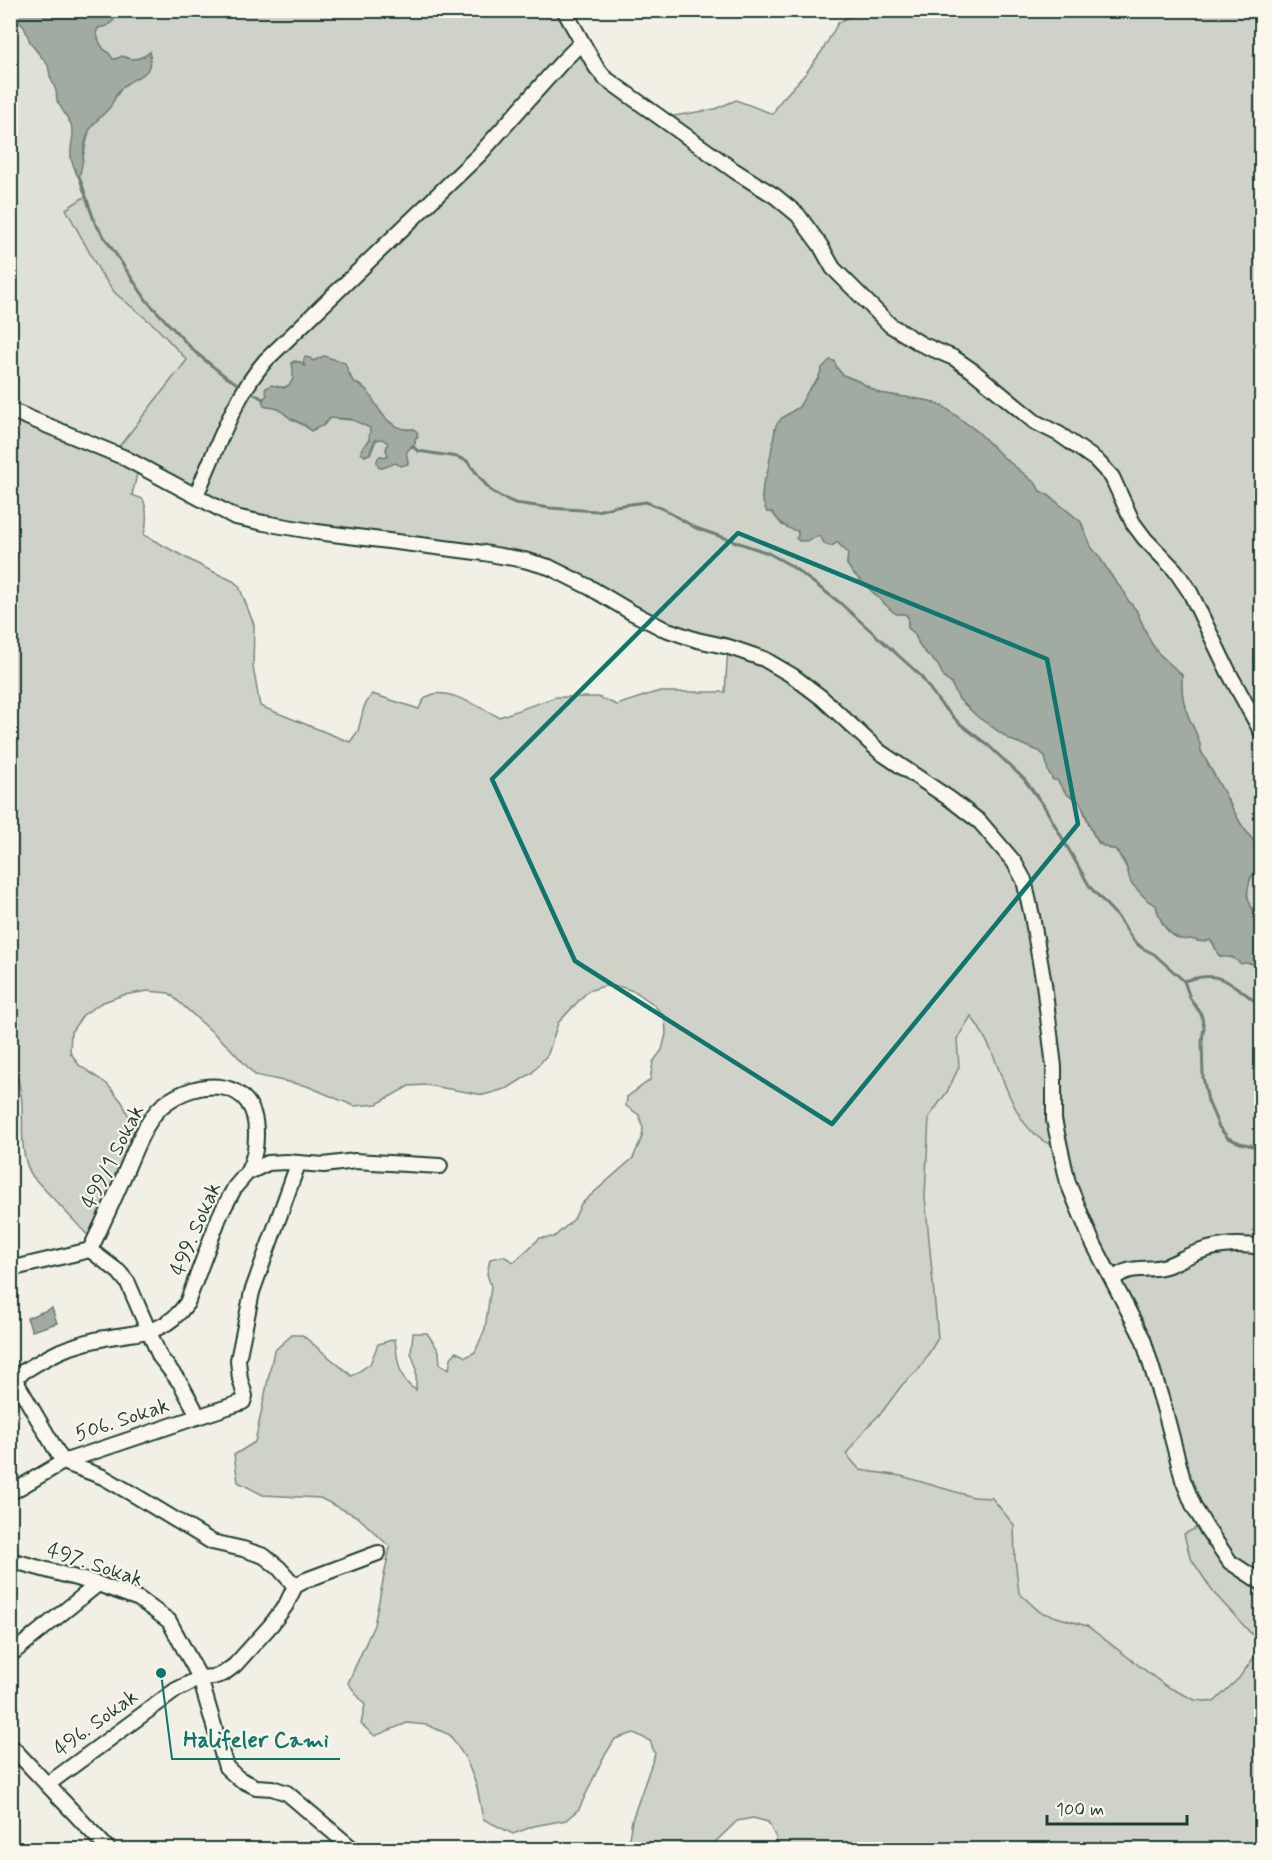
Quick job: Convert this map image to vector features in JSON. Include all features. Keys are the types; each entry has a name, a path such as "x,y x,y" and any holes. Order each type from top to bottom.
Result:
{"street":[{"path":"564,10 596,67 605,78 735,171 775,196 798,215 820,245 833,268 890,325 921,344 954,358 1035,422 1059,434 1096,460 1112,477 1133,523 1175,570 1190,592 1229,673 1262,733"},
{"path":"196,495 253,375 479,154 582,42"},
{"path":"10,410 123,457 236,517 264,524 484,553 549,567 662,628 764,659 793,676 822,698 880,752 980,822 1014,861 1024,880 1044,984 1054,1067 1054,1120 1068,1183 1091,1239 1143,1339 1183,1480 1194,1507 1230,1562 1262,1583"},
{"name":"499/1 Sokak","path":"90,1250 147,1128 160,1108 180,1094 204,1087 219,1087 229,1089 243,1097 252,1107 256,1121 256,1144 254,1159 247,1173"},
{"name":"499. Sokak","path":"12,1378 67,1348 104,1338 149,1332 160,1328 179,1315 187,1303 220,1215 235,1187 247,1173 268,1163 324,1165 355,1161 440,1166"},
{"path":"197,1417 243,1402 245,1396 238,1360 252,1292 298,1164"},
{"path":"1113,1279 1122,1271 1161,1267 1211,1247 1230,1244 1262,1246"},
{"path":"10,1269 90,1250"},
{"name":"506. Sokak","path":"10,1493 63,1462 197,1417 181,1384 160,1357 128,1283 90,1250"},
{"path":"12,1378 63,1462 103,1477 212,1542 264,1556 279,1568 295,1586 378,1553"},
{"name":"497. Sokak","path":"10,1560 98,1584 139,1599 169,1621 200,1678 226,1767 238,1779 256,1787 272,1788 287,1793 354,1850"},
{"path":"10,1655 98,1584"},
{"name":"496. Sokak","path":"48,1784 176,1690 200,1678 223,1674 236,1665 272,1624 286,1605 295,1586"},
{"path":"10,1745 109,1850"}],"highlighted area":[{"path":"738,533 1047,659 1078,824 832,1124 575,961 492,779"}],"shaded area":[{"path":"10,11 13,11 48,65 58,103 71,124 73,135 71,159 86,196 66,210 155,326 187,360 114,453 11,410"},
{"path":"13,11 104,11 104,15 114,20 107,26 98,28 96,33 103,49 113,59 122,56 137,59 150,52 149,68 119,91 110,107 89,131 79,176 71,159 73,135 71,124 57,101 48,65 31,44 24,27"},
{"path":"104,11 564,11 596,67 662,118 715,109 736,100 773,114 778,104 822,51 838,23 857,11 1261,11 1261,866 1257,846 1241,824 1201,751 1184,703 1182,675 1158,653 1150,641 1136,610 1092,548 1081,522 1040,491 1036,484 1002,456 978,432 944,407 930,401 879,393 843,375 834,361 813,384 799,407 782,418 775,429 762,499 767,512 772,512 782,525 798,531 798,536 812,538 820,536 829,546 837,542 848,553 847,564 852,572 881,601 908,617 908,628 914,633 921,648 938,665 945,679 951,683 959,699 978,717 1011,740 1039,751 1045,756 1066,793 1080,802 1099,844 1115,849 1142,894 1156,905 1161,921 1171,934 1182,939 1202,942 1209,940 1218,954 1255,964 1261,969 1261,1849 775,1849 776,1838 768,1822 753,1818 737,1821 708,1849 635,1849 628,1844 632,1820 655,1754 650,1741 634,1733 615,1739 602,1760 579,1809 566,1820 534,1826 513,1834 483,1819 477,1787 466,1759 450,1735 427,1725 407,1723 375,1736 361,1724 365,1705 348,1683 374,1625 390,1547 358,1517 320,1498 263,1495 238,1482 234,1455 255,1442 274,1351 292,1335 302,1335 352,1376 370,1364 378,1344 395,1339 402,1374 405,1381 416,1390 416,1367 411,1353 413,1333 427,1333 439,1351 440,1364 449,1369 451,1358 456,1352 466,1357 475,1352 485,1329 491,1286 487,1274 490,1259 503,1256 514,1262 540,1238 554,1237 574,1219 581,1204 633,1158 642,1137 643,1128 639,1115 626,1106 627,1097 650,1080 653,1062 662,1050 666,1034 665,1017 653,1004 636,992 621,987 604,986 588,991 558,1023 548,1054 532,1073 508,1088 484,1095 426,1085 409,1086 377,1104 354,1106 307,1086 255,1075 229,1047 169,993 148,991 123,995 101,1003 83,1015 71,1032 70,1052 79,1065 107,1084 122,1102 132,1123 136,1149 94,1242 33,1177 23,1148 20,1090 11,1063 10,410 114,453 187,360 155,326 115,293 100,272 66,209 86,196 79,176 89,131 121,89 131,79 142,75 150,52 134,59 125,57 113,59 103,49 96,33 98,28 105,26 113,18 104,15","holes":["324,356 350,374 352,381 366,390 376,407 390,422 401,428 414,429 418,437 415,444 406,452 408,460 404,464 395,463 381,468 380,456 386,457 388,454 386,450 388,443 382,439 376,440 371,453 365,456 361,450 370,438 370,428 360,422 330,418 311,431 277,409 266,407 263,404 263,399 277,387 288,386 291,383 294,361 300,362 305,367 311,360","139,466 264,523 549,567 697,640 728,647 725,692 656,692 617,705 598,697 556,697 499,717 447,694 429,696 423,700 419,709 372,694 364,707 358,731 350,742 260,706 253,667 254,625 239,586 144,535 145,504 143,499 132,495","971,1016 990,1047 1009,1095 1024,1122 1045,1142 1059,1148 1165,1411 1203,1525 1184,1534 1190,1557 1213,1592 1257,1640 1255,1656 1239,1678 1214,1702 1195,1700 1166,1686 1087,1626 1040,1612 1019,1593 1014,1525 992,1498 973,1497 901,1476 860,1470 846,1454 902,1385 920,1368 938,1338 925,1196 929,1117 947,1092 959,1067 957,1039"]},
{"path":"324,356 345,363 352,380 367,391 381,413 392,424 414,429 418,433 415,444 407,451 408,464 401,466 395,463 383,468 379,467 378,458 386,457 388,454 386,450 388,443 382,439 375,440 369,454 365,456 361,453 369,441 370,428 351,419 330,418 323,426 311,431 279,409 264,406 262,400 267,395 266,388 272,385 284,388 293,380 292,362 300,362 305,367 303,362 305,357 313,361"},
{"path":"830,360 834,361 843,375 879,393 930,401 944,407 978,432 1002,456 1036,484 1040,491 1081,522 1091,548 1136,610 1150,641 1158,653 1182,675 1184,703 1201,751 1241,824 1257,846 1261,866 1261,887 1257,874 1253,874 1247,895 1251,907 1261,921 1261,969 1252,964 1241,964 1232,957 1221,957 1210,940 1203,942 1182,939 1171,934 1161,921 1156,905 1148,901 1131,883 1125,862 1115,849 1101,844 1096,838 1079,801 1067,794 1057,780 1053,780 1048,771 1045,756 1039,751 1011,740 978,717 959,699 951,683 945,679 938,665 921,648 914,633 908,628 908,617 891,610 852,572 847,564 848,553 837,542 832,546 827,545 819,536 799,541 796,538 798,531 786,527 772,512 767,512 762,499 763,484 767,475 776,425 782,418 799,407 818,379 822,368"},
{"path":"1253,874 1257,874 1260,885 1261,921 1253,911 1248,899 1248,886"},
{"path":"971,1015 991,1050 1024,1123 1046,1144 1059,1148 1143,1339 1204,1524 1190,1557 1213,1592 1257,1640 1255,1656 1239,1678 1214,1702 1195,1700 1166,1686 1087,1626 1040,1612 1019,1593 1014,1525 992,1499 973,1497 901,1476 860,1470 845,1454 902,1385 920,1368 938,1338 925,1196 929,1117 947,1092 959,1067 957,1039"},
{"path":"52,1308 57,1323 32,1331 27,1318"}],"waterway":[{"path":"79,176 95,223 147,301 195,352 226,377 243,387"},
{"path":"249,391 263,399"},
{"path":"412,446 418,451 457,457 467,461 490,490 515,503 597,511 646,502 696,528 768,553 790,565 839,602 920,675 940,703 959,723 989,746 1024,779 1044,806 1090,887 1117,916 1134,941 1154,954 1184,981 1190,998 1201,1014 1204,1027 1203,1077 1208,1101 1219,1127 1228,1138 1262,1148"},
{"path":"1184,981 1208,976 1221,979 1262,1005"}],"place":[{"name":"Halifeler Cami","path":"161,1673"}]}
